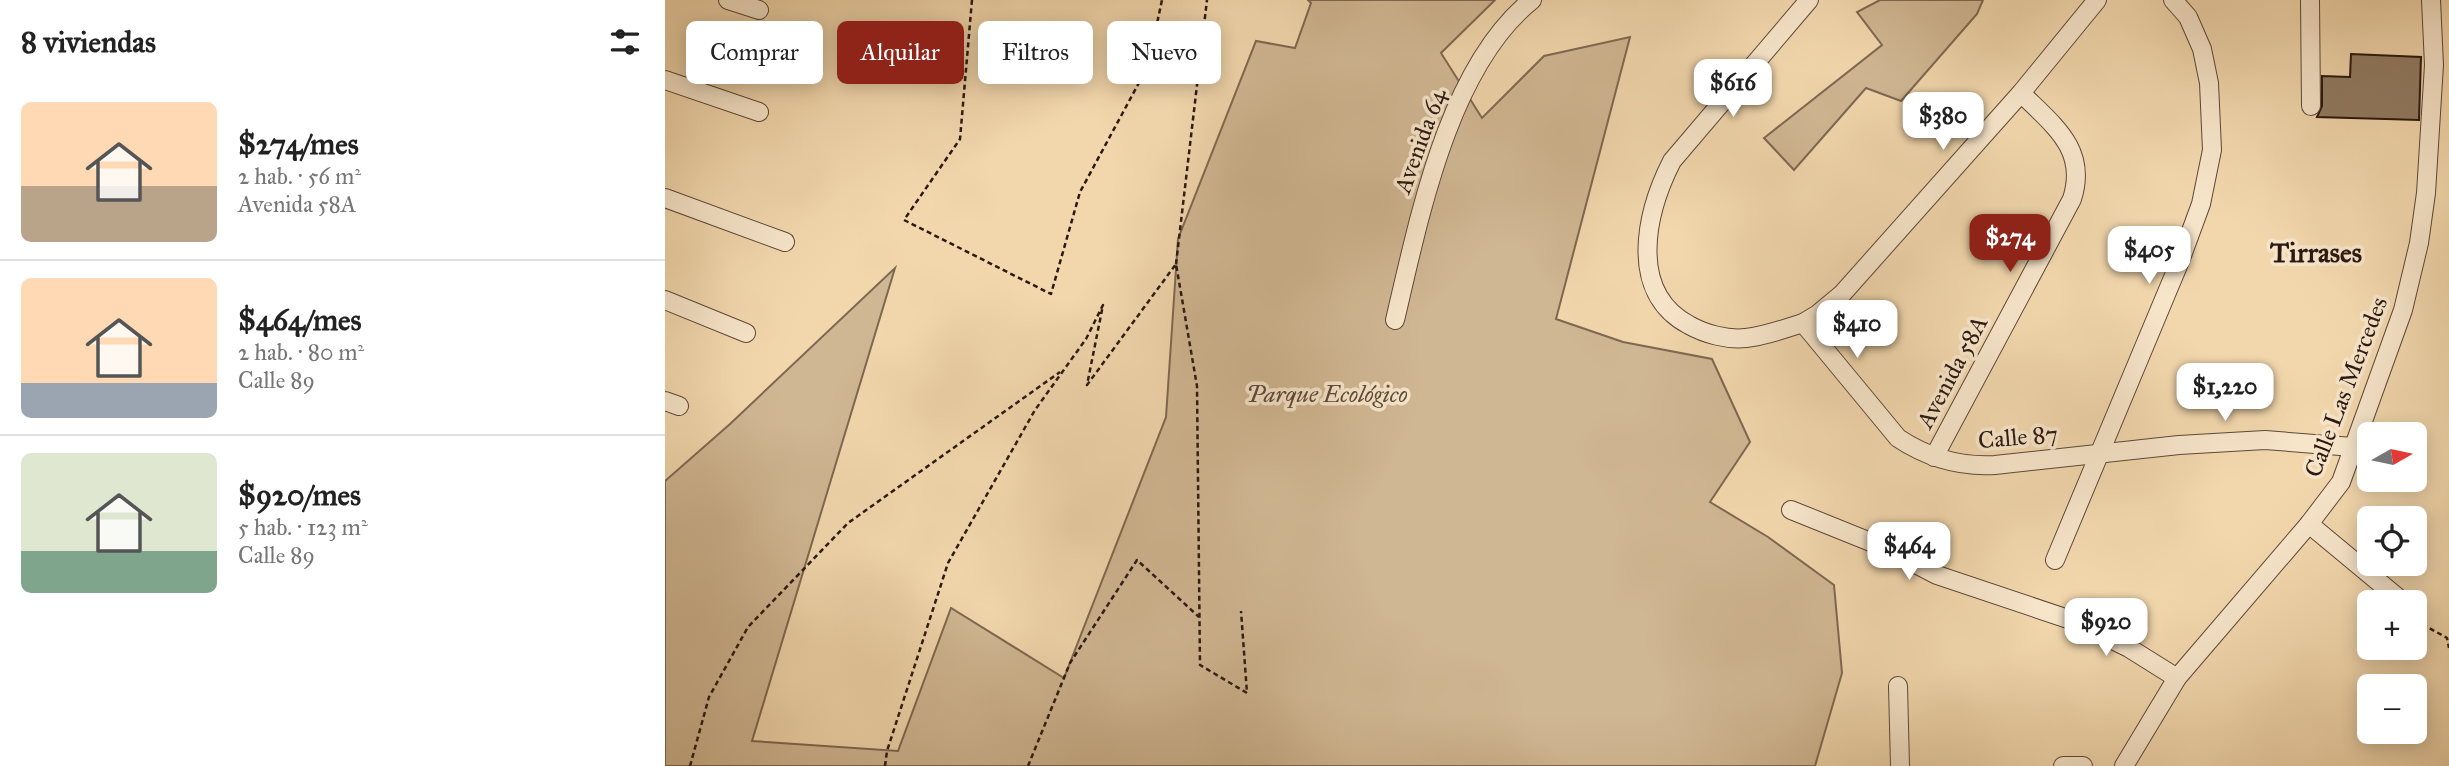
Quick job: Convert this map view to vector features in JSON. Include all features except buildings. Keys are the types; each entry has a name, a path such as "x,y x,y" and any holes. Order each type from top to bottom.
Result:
{"street":[{"path":"728,0 759,10"},
{"name":"Avenida 64","path":"1395,320 1425,191 1464,92 1490,45 1532,0"},
{"path":"1809,0 1672,161 1652,209 1647,234 1648,265 1663,304 1677,318 1697,330 1716,336 1743,339 1803,323 1842,294 2021,93 2097,0"},
{"path":"2055,560 2180,261 2201,204 2212,150 2209,83 2201,49 2187,17 2173,0"},
{"path":"2310,0 2311,106"},
{"name":"Calle Las Mercedes","path":"2124,766 2177,678 2309,524 2341,482 2403,310 2419,243 2426,193 2434,65 2431,0"},
{"path":"665,80 759,112"},
{"name":"Avenida 58A","path":"1934,457 2072,199 2076,185 2074,157 2068,142 2021,93"},
{"path":"665,198 785,242"},
{"path":"665,300 746,333"},
{"name":"Calle 87","path":"1803,323 1886,427 1898,438 1934,457 1955,464 1975,466 2179,445 2265,440 2353,447"},
{"path":"1791,510 1882,547 1937,575 2071,620 2129,648 2177,678"},
{"path":"2309,524 2389,590"},
{"path":"1898,686 1900,766"},
{"path":"2063,766 2083,766"}],"path":[{"path":"972,0 960,139 904,219 1051,294 1080,192 1148,66 1162,0"},
{"path":"1207,0 1176,264 1197,386 1199,665 1247,693 1241,611"},
{"path":"885,766 887,751 948,563 1035,410 1086,339 1103,306 1087,385 1176,264"},
{"path":"689,766 709,697 748,627 848,523 1064,369"},
{"path":"1028,766 1070,663 1137,561 1199,617"},
{"path":"2427,627 2447,638 2449,648"}],"green space":[{"name":"Parque Ecológico","path":"1308,0 1495,0 1441,53 1482,118 1544,56 1630,37 1556,319 1623,342 1712,359 1750,442 1710,502 1768,537 1834,585 1842,673 1815,766 665,766 665,481 730,424 895,268 752,741 898,751 951,608 1064,678 1166,417 1178,239 1256,41 1295,48 1311,3"},
{"path":"1880,0 1983,0 1977,14 1901,101 1866,88 1794,170 1764,138 1882,45 1857,12"}],"district":[{"name":"Tirrases","path":"2316,252"}]}
